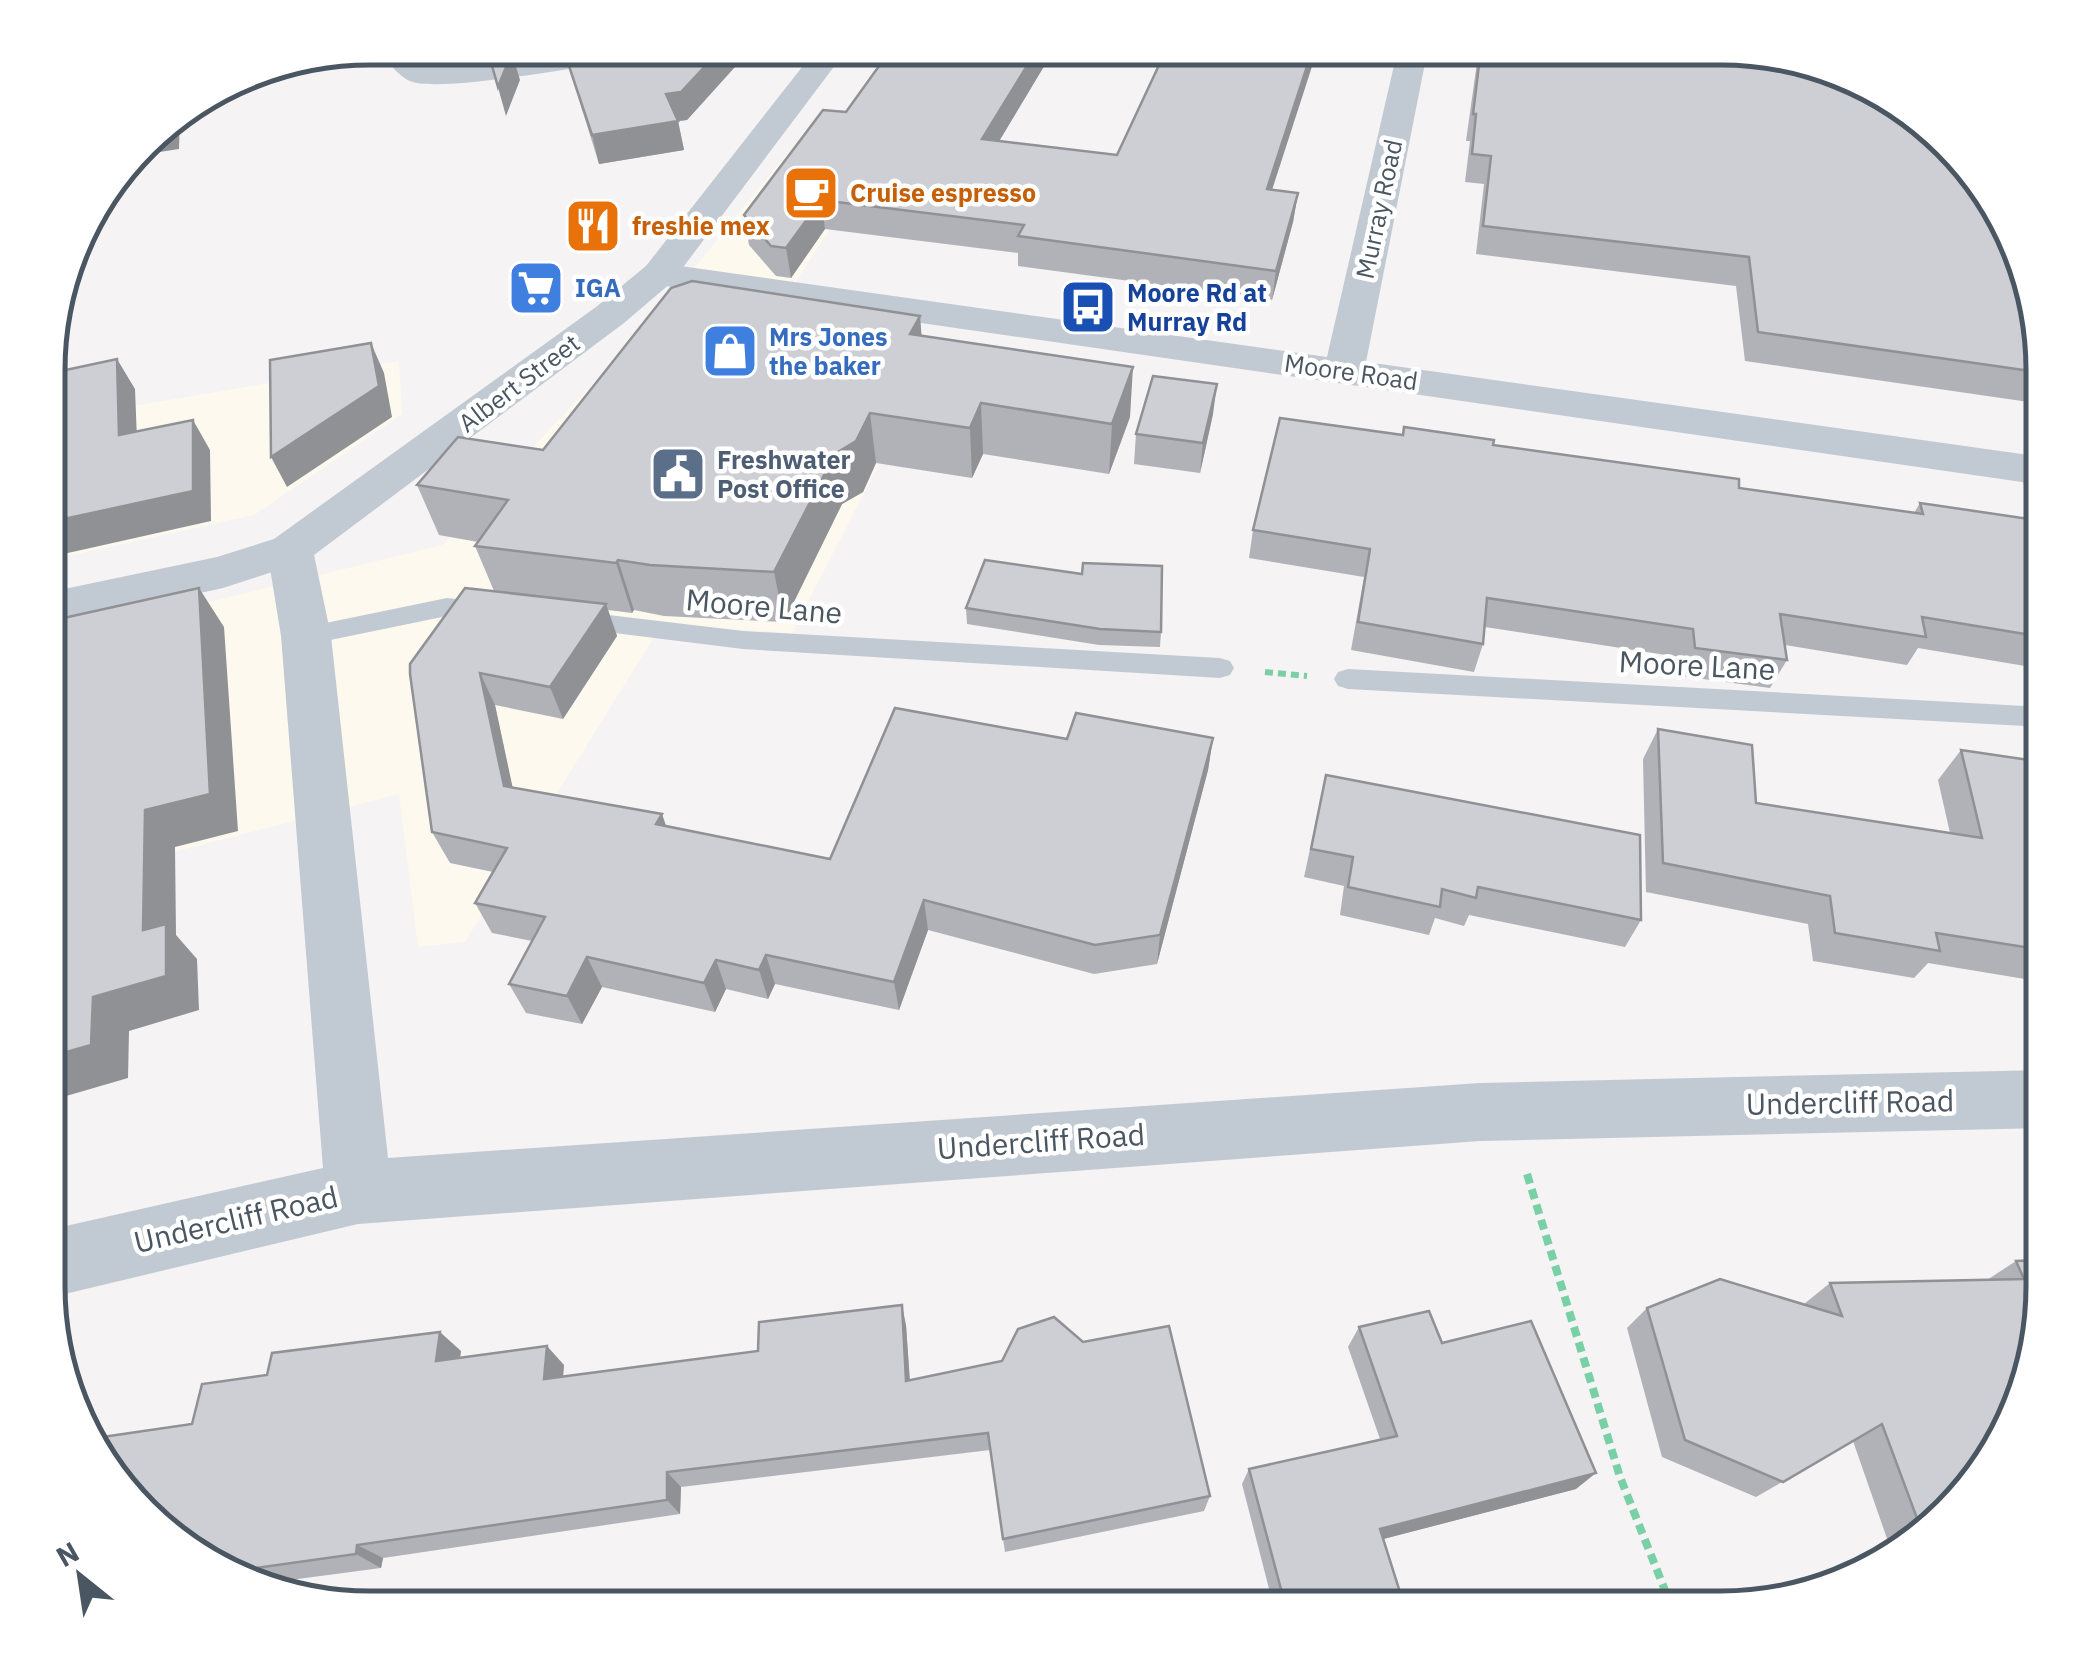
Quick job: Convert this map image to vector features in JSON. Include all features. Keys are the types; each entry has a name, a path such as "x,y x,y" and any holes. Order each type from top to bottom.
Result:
{"street":[{"path":"410,66 418,74 518,66"},
{"name":"Albert Street","path":"273,556 610,316 660,274 820,66"},
{"name":"Murray Road","path":"1344,371 1409,66"},
{"name":"Moore Road","path":"660,274 2026,468"},
{"path":"65,604 273,556 306,636 358,1192"},
{"name":"Undercliff Road","path":"66,1260 358,1192 1508,1111 2025,1098"}],"lane":[{"path":"306,636 447,607 522,612"},
{"name":"Moore Lane","path":"557,618 743,640 1220,668"},
{"name":"Moore Lane","path":"1348,679 2026,716"}],"path":[{"path":"1508,1111 1620,1477 1665,1591"}],"shaded area":[{"path":"803,134 886,143 798,278 773,332 934,357 792,633 662,624 465,942 418,947 399,794 66,880 65,637 442,545 653,319"},
{"path":"399,361 402,414 254,515 65,557 65,417"}],"building":[{"path":"492,66 506,66 498,87"},
{"path":"569,66 705,66 681,92 666,94 678,121 592,135"},
{"path":"879,66 1027,66 982,139 1117,155 1159,66 1307,66 1267,189 1298,193 1276,271 1018,236 1024,225 821,200 786,248 771,246 744,215 823,110 846,112"},
{"path":"1479,66 1741,66 1800,75 1856,96 1922,141 1963,184 1985,218 2010,272 2020,311 2026,370 1758,332 1749,257 1483,226 1491,156 1472,154"},
{"path":"692,281 920,316 910,334 1133,367 1112,424 981,403 970,428 870,413 856,441 835,454 774,572 618,560 616,563 475,546 508,500 417,485 458,437 543,450 671,288"},
{"path":"371,343 379,386 271,457 270,360"},
{"path":"117,359 119,435 193,420 193,491 65,519 65,370"},
{"path":"1153,376 1217,384 1203,443 1136,434"},
{"path":"1280,418 1403,435 1404,427 1494,440 1493,445 1739,479 1739,488 1923,514 1920,503 2026,518 2026,634 1922,617 1926,637 1780,614 1787,660 1695,648 1693,629 1487,598 1483,644 1358,622 1370,549 1253,530"},
{"path":"985,560 1082,574 1083,563 1162,566 1161,632 1100,629 966,608"},
{"path":"199,588 210,794 145,810 143,930 166,924 166,976 93,997 91,1045 66,1052 65,618"},
{"path":"465,588 606,604 550,687 480,673 504,786 662,814 656,824 830,859 895,708 1067,739 1076,713 1213,738 1160,935 1095,945 924,900 894,982 766,955 759,970 716,960 704,983 587,957 567,996 509,984 545,917 475,903 507,848 432,832 410,674 410,664"},
{"path":"1658,729 1752,745 1756,803 1982,838 1961,750 2026,759 2025,947 1936,933 1940,951 1835,933 1830,896 1663,863"},
{"path":"1326,775 1640,835 1641,920 1478,887 1476,898 1442,889 1440,907 1348,887 1353,857 1311,849"},
{"path":"2016,1261 2025,1261 2025,1306 2016,1365 2003,1403 1975,1455 1917,1519 1882,1424 1783,1482 1685,1440 1647,1308 1720,1279 1842,1316 1830,1283 2024,1279"},
{"path":"902,1305 906,1381 1002,1361 1018,1329 1054,1317 1083,1342 1169,1326 1210,1496 1003,1539 988,1433 667,1472 667,1500 357,1545 356,1554 254,1568 218,1550 169,1515 128,1472 105,1437 192,1424 202,1384 267,1375 272,1353 440,1332 436,1361 547,1346 544,1379 758,1351 759,1322"},
{"path":"1429,1311 1442,1343 1531,1321 1596,1473 1380,1529 1400,1591 1281,1591 1249,1469 1397,1436 1359,1327"}],"place":[{"name":"Cruise espresso","path":"811,193"},
{"name":"freshie mex","path":"593,226"},
{"name":"IGA","path":"536,288"},
{"name":"Moore Rd at Murray Rd","path":"1088,307"},
{"name":"Mrs Jones the baker","path":"730,351"},
{"name":"Freshwater Post Office","path":"678,474"}]}
